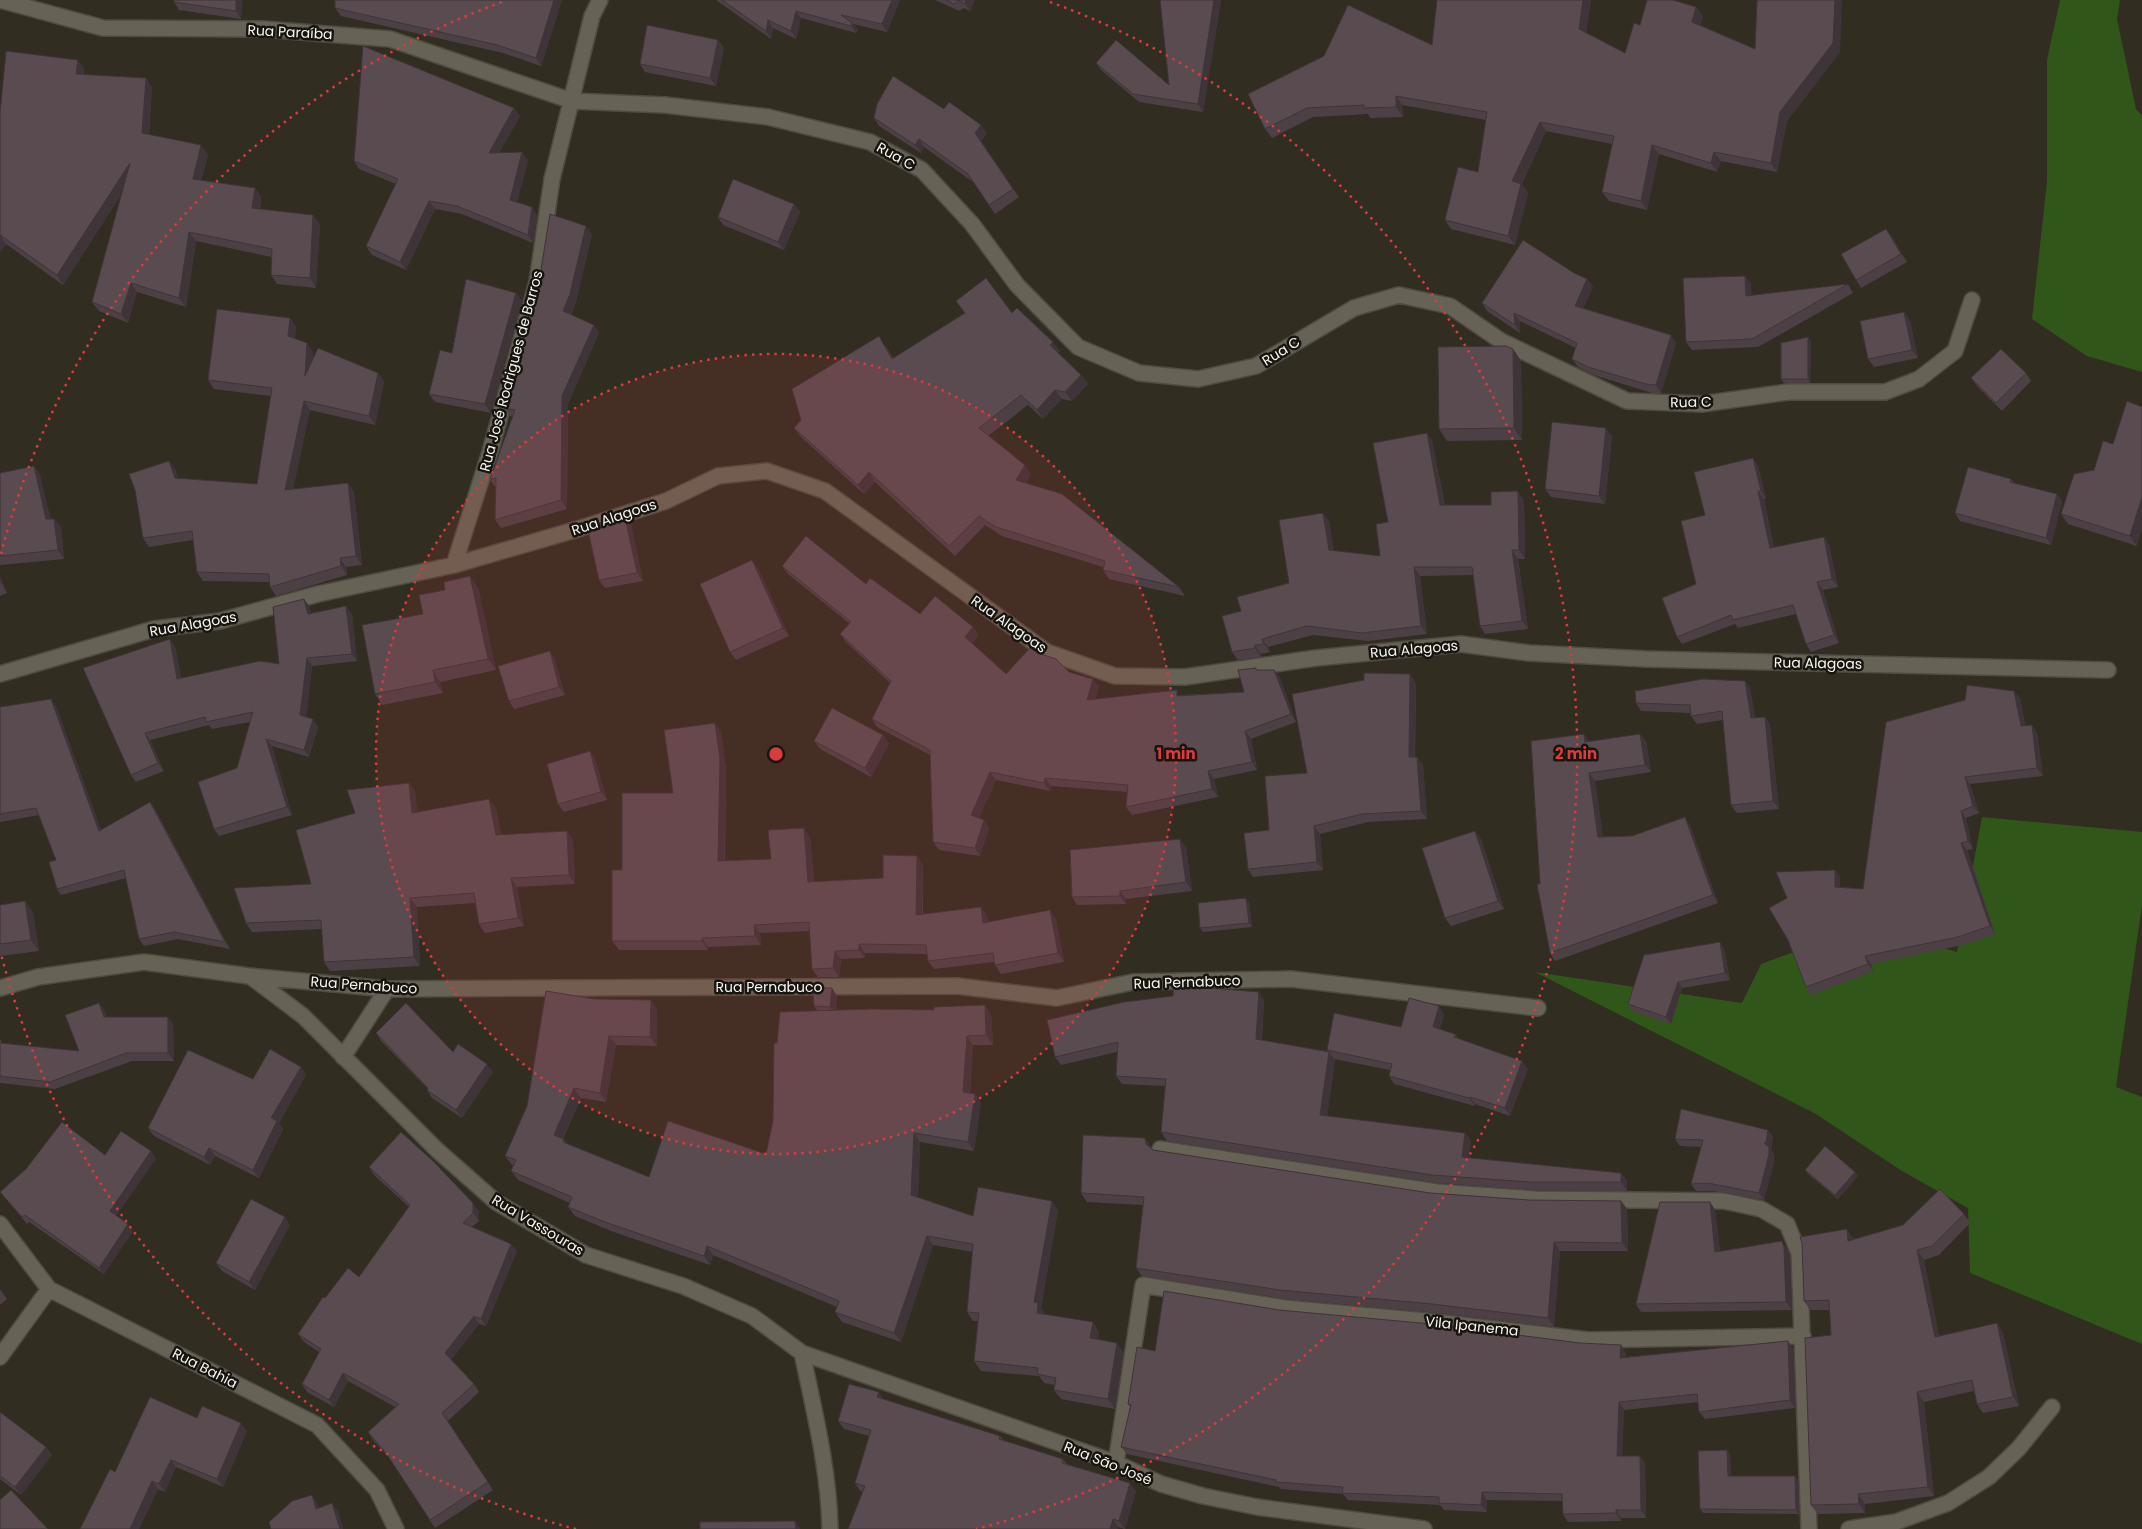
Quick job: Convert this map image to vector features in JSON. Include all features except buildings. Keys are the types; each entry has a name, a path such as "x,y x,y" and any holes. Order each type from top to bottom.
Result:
{"street":[{"name":"Rua Paraíba","path":"0,0 103,28 263,29 390,39 572,102"},
{"name":"Rua José Rodrigues de Barros","path":"454,565 490,452 537,282 552,180 592,16 600,0"},
{"name":"Rua C","path":"572,102 665,105 768,117 870,142 922,170 972,224 1017,285 1078,346 1139,373 1198,379 1256,366 1354,308 1399,295 1450,306 1501,341 1627,402 1702,404 1788,392 1885,392 1919,380 1955,352 1972,300"},
{"name":"Rua Alagoas","path":"0,674 154,630 220,621 318,594 454,565 578,530 657,504 718,476 767,471 825,492 1047,652 1115,676 1186,677 1316,658 1461,644 1530,653 1647,659 2108,670"},
{"name":"Rua Pernabuco","path":"0,988 38,977 144,962 248,976 387,989 957,986 1057,998 1133,982 1291,979 1538,1008"},
{"name":"Rua Vassouras","path":"248,976 303,1016 436,1149 496,1202 586,1255 683,1286 752,1316 802,1353"},
{"path":"343,1057 387,989"},
{"path":"1160,1149 1437,1192 1535,1199 1724,1201 1760,1208 1787,1224 1799,1253 1809,1529"},
{"name":"Rua Bahia","path":"0,1224 49,1289 317,1425 377,1490 396,1529"},
{"name":"Vila Ipanema","path":"1116,1463 1142,1285 1284,1308 1437,1322 1588,1340 1803,1336"},
{"path":"0,1357 49,1289"},
{"path":"802,1353 817,1422 830,1512 830,1529"},
{"name":"Rua São José","path":"802,1353 1116,1463 1160,1484 1203,1496 1257,1507 1424,1529"},
{"path":"1848,1529 1896,1522 1948,1503 1989,1477 2020,1448 2052,1407"}],"green space":[{"path":"2060,0 2120,0 2117,19 2136,109 2142,116 2142,372 2087,356 2032,319 2047,181 2047,60"},
{"path":"1982,817 2142,832 2142,905 2116,1087 2142,1097 2142,1344 1970,1273 1968,1208 1902,1171 1816,1114 1535,972 1742,1003 1761,964 1866,926 1957,952"}]}
